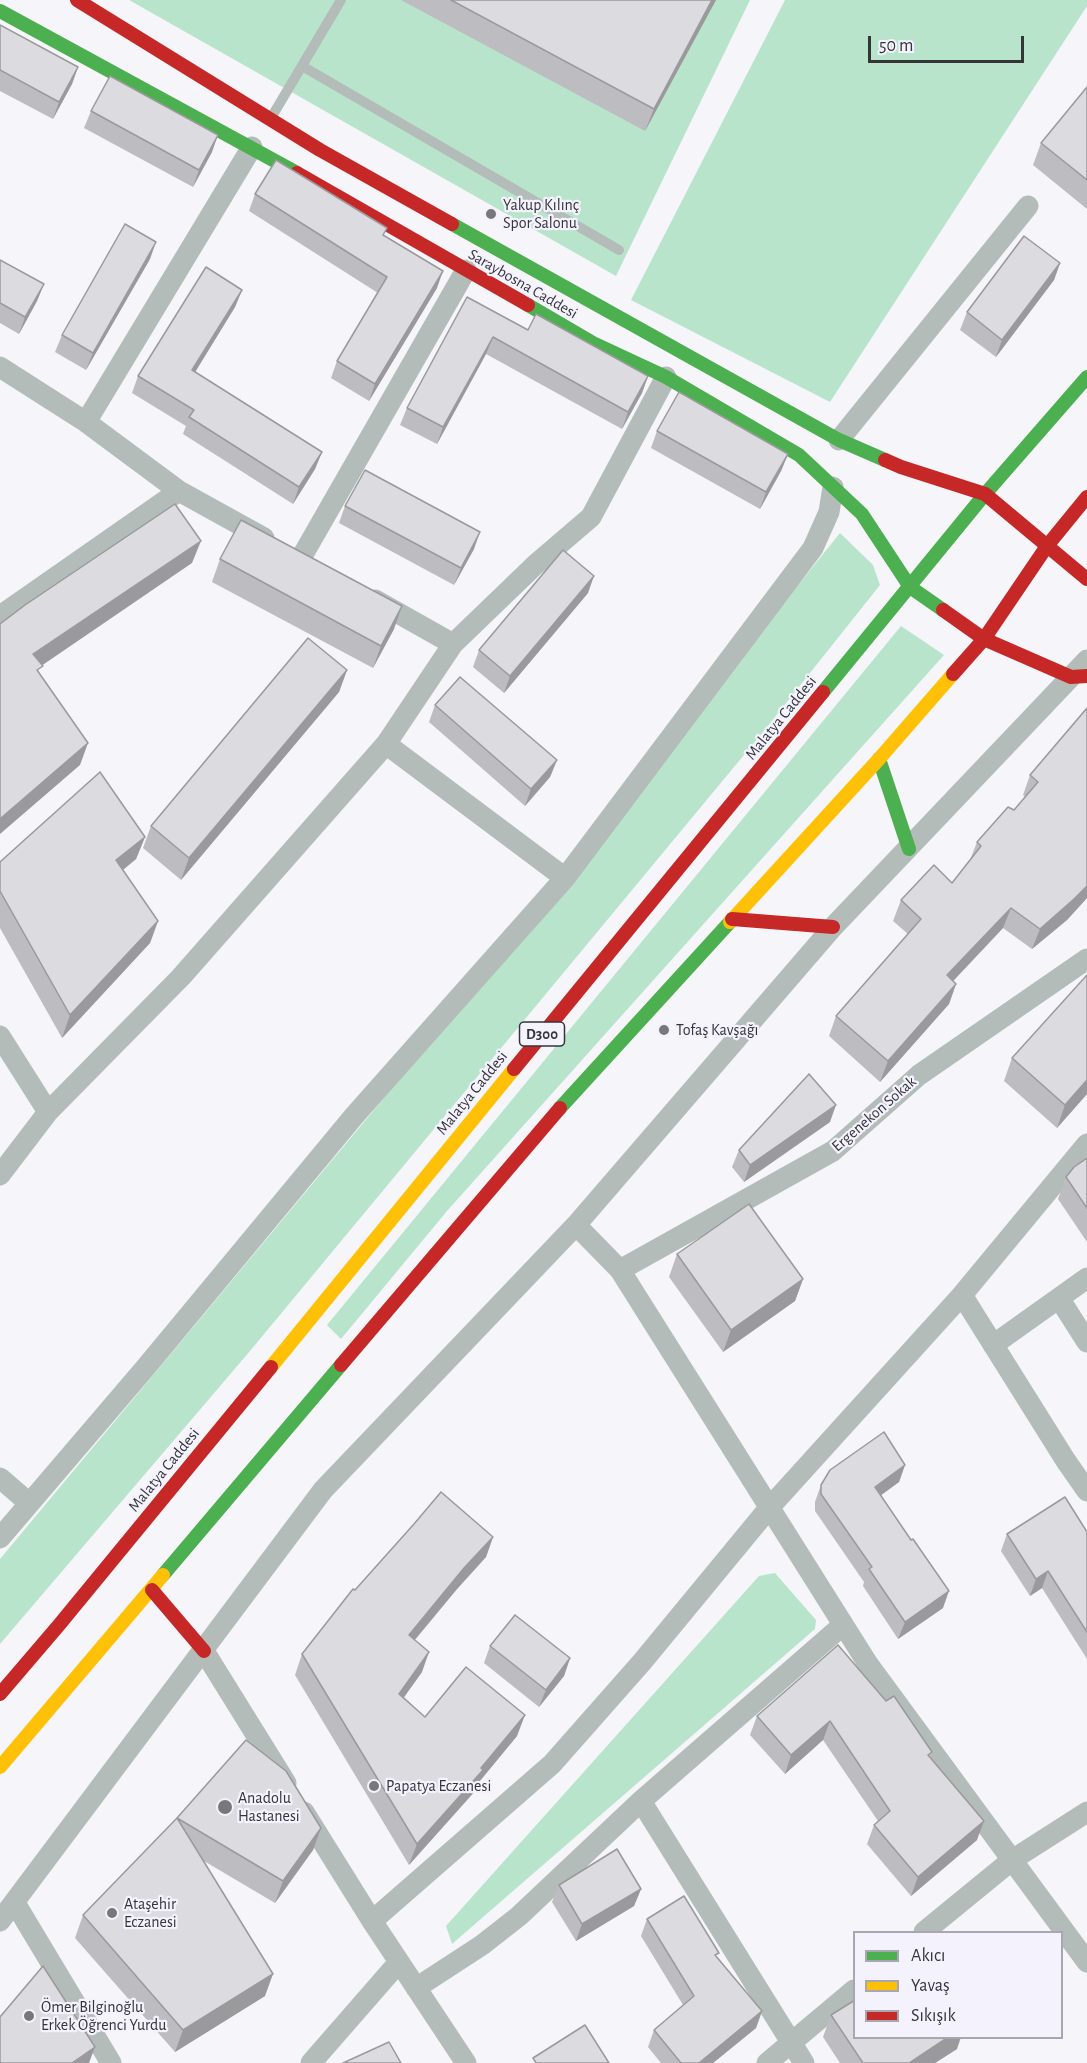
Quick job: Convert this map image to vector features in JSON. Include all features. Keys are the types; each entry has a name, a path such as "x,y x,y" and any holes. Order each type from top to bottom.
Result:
{"main road":[{"name":"Saraybosna Caddesi","path":"77,0 330,156 840,440 901,467 985,494"},
{"name":"Saraybosna Caddesi","path":"0,11 252,147 594,343 666,377 799,455 862,514 910,587 984,639 1079,677"},
{"name":"Malatya Caddesi","path":"0,1694 59,1625 985,494 1087,377"},
{"path":"985,494 1087,579"},
{"path":"0,1767 563,1104 879,759 984,639 1047,546 1087,497"},
{"path":"879,759 909,849"},
{"path":"732,919 833,927"},
{"path":"152,1590 204,1651"}],"street":[{"path":"86,422 252,147"},
{"path":"840,440 1028,206"},
{"path":"301,558 466,270"},
{"path":"0,367 86,422 178,491 321,570"},
{"path":"0,1175 48,1112 181,977 386,744 453,644 535,565 591,517 666,377"},
{"path":"0,1538 146,1367 354,1116 565,878 813,548 829,512 833,487"},
{"path":"0,616 178,491"},
{"path":"362,592 453,644"},
{"path":"0,1921 323,1490 576,1226 833,927 1079,677 1087,660"},
{"path":"386,744 565,878"},
{"name":"Ergenekon Sokak","path":"620,1270 833,1151 919,1075 1087,959"},
{"path":"0,1036 48,1112"},
{"path":"372,1921 552,1764 642,1662 769,1508 962,1294 1087,1144"},
{"path":"576,1226 620,1270 868,1664 1087,1962"},
{"path":"993,1345 1087,1278"},
{"path":"962,1294 1087,1491"},
{"path":"1059,1298 1087,1342"},
{"path":"0,1478 30,1503"},
{"path":"416,1988 482,1945 519,1916 641,1800 843,1625"},
{"path":"204,1651 372,1921 466,2063"},
{"path":"641,1800 804,2063"},
{"path":"925,1931 1012,1860 1087,1812"},
{"path":"15,1903 111,2063"},
{"path":"311,2063 399,1962"},
{"path":"767,2063 853,1992"}],"lane":[{"path":"270,119 341,0"},
{"path":"302,66 619,250"}],"green space":[{"path":"129,0 750,0 616,276"},
{"path":"785,0 1087,0 1087,6 830,402 631,300"},
{"path":"840,533 873,565 880,585 763,732 250,1351 0,1644 0,1559 428,1045"},
{"path":"901,626 944,655 447,1211 341,1339 327,1325"},
{"path":"775,1573 816,1620 815,1629 452,1944 446,1926 759,1576"}],"building":[{"path":"451,0 712,0 654,109"},
{"path":"0,25 78,67 59,102 0,70"},
{"path":"110,76 218,135 199,170 91,111"},
{"path":"1087,87 1087,180 1041,143"},
{"path":"276,160 387,228 383,235 443,271 375,384 337,361 387,277 255,194"},
{"path":"125,224 156,242 93,353 62,335"},
{"path":"1024,236 1060,263 1002,340 967,312"},
{"path":"0,260 44,284 25,317 0,303"},
{"path":"206,267 242,290 192,370 322,452 299,487 189,417 194,410 138,376"},
{"path":"467,297 528,330 536,314 648,376 628,412 493,337 443,427 407,408"},
{"path":"679,392 788,454 766,492 657,431"},
{"path":"365,470 480,532 461,568 345,506"},
{"path":"175,504 201,541 33,654 43,666 37,670 88,743 0,819 0,624"},
{"path":"241,520 402,606 381,646 220,559"},
{"path":"563,550 594,576 510,676 479,650"},
{"path":"308,638 347,670 189,858 151,826"},
{"path":"460,677 557,760 531,789 435,705"},
{"path":"1087,708 1087,886 1040,929 1011,908 947,975 956,984 888,1061 836,1016 921,919 901,900 934,865 952,883 981,846 977,842 1008,807 1014,810 1038,782 1030,775"},
{"path":"100,772 145,837 116,860 158,921 70,1015 0,891 0,862"},
{"path":"1087,975 1087,1080 1065,1105 1012,1058"},
{"path":"809,1074 836,1105 750,1165 739,1150"},
{"path":"1087,1158 1087,1208 1066,1177 1074,1167"},
{"path":"749,1204 803,1279 731,1330 677,1254"},
{"path":"884,1432 905,1465 875,1487 949,1591 905,1622 869,1569 872,1567 821,1494 821,1485 830,1470"},
{"path":"441,1492 493,1537 464,1568 409,1635 429,1652 399,1694 425,1717 466,1667 525,1715 481,1768 483,1770 417,1844 302,1654 353,1589 355,1590"},
{"path":"1065,1497 1087,1532 1087,1632 1048,1571 1036,1579 1007,1534"},
{"path":"515,1615 570,1658 546,1690 490,1646"},
{"path":"838,1645 886,1701 894,1696 932,1752 928,1755 984,1821 918,1877 874,1825 890,1811 830,1721 791,1755 757,1716"},
{"path":"246,1740 286,1771 321,1828 283,1881 177,1818"},
{"path":"177,1818 273,1974 183,2030 83,1915"},
{"path":"617,1849 641,1889 582,1924 559,1885"},
{"path":"684,1896 719,1953 715,1955 762,2011 699,2063 681,2063 654,2030 694,1996 647,1919"},
{"path":"43,1966 95,2047 72,2063 0,2063 0,2017"},
{"path":"853,2001 853,2039 945,2039 909,2063 863,2063 831,2015"},
{"path":"585,2025 609,2063 536,2063 533,2058"},
{"path":"389,2042 401,2063 343,2063"}],"traffic: fast":[{"path":"0,11 297,173"},
{"path":"452,224 839,440 885,460"},
{"path":"528,305 593,343 666,377 799,455 862,514 910,587 943,610"},
{"path":"823,692 985,494 1087,377"},
{"path":"879,759 909,849"},
{"path":"560,1108 730,922"},
{"path":"163,1575 341,1365"}],"traffic: slow":[{"path":"730,922 879,759 953,674"},
{"path":"271,1367 514,1069"},
{"path":"0,1767 163,1575"}],"traffic: jam":[{"path":"77,0 320,150 452,224"},
{"path":"297,173 528,305"},
{"path":"885,460 985,494 1087,579"},
{"path":"953,674 984,639 1047,546 1087,497"},
{"path":"943,610 984,639 1071,677 1087,676"},
{"path":"514,1069 823,692"},
{"path":"732,919 833,927"},
{"path":"341,1365 560,1108"},
{"path":"0,1694 271,1367"},
{"path":"152,1590 204,1651"}],"place":[{"name":"Yakup Kılınç Spor Salonu","path":"491,214"},
{"name":"Tofaş Kavşağı","path":"664,1030"},
{"name":"Papatya Eczanesi","path":"374,1786"},
{"name":"Anadolu Hastanesi","path":"225,1807"},
{"name":"Ataşehir Eczanesi","path":"112,1913"},
{"name":"Ömer Bilginoğlu Erkek Öğrenci Yurdu","path":"29,2016"}]}
